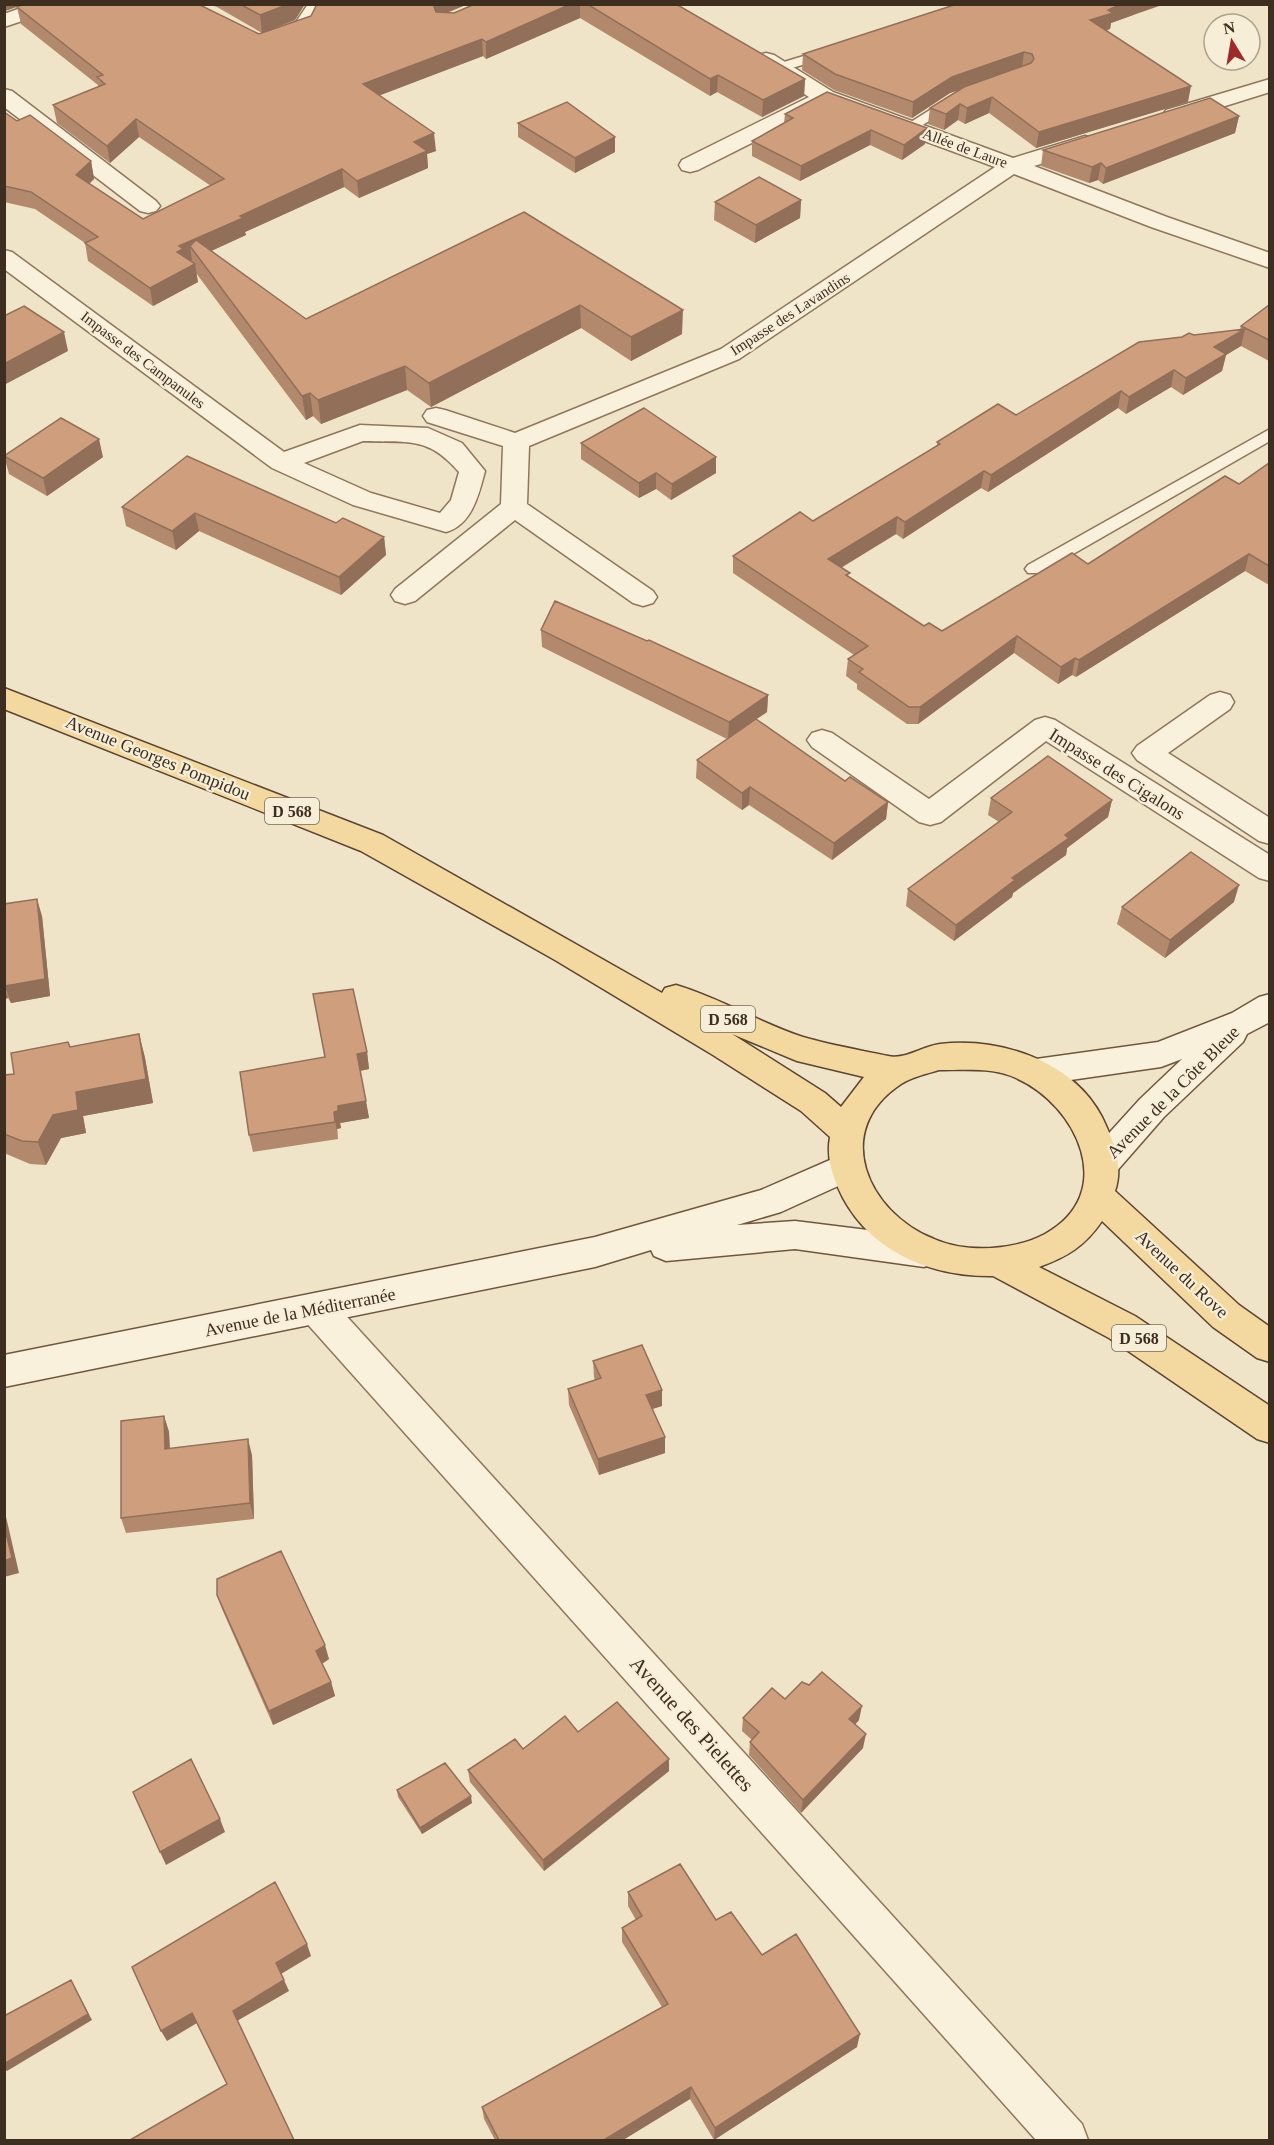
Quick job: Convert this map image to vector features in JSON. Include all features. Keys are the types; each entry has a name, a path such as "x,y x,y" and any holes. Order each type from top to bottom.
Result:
{"main road":[{"name":"Avenue Georges Pompidou","path":"4,698 372,843 566,951 813,1102 846,1131"},
{"name":"Avenue Georges Pompidou","path":"566,951 797,1048 895,1071"},
{"path":"939,1057 989,1057 1035,1072 1074,1101 1094,1131 1100,1180 1078,1228 1043,1252 1000,1263 961,1262 924,1252 886,1230 860,1201 846,1167 846,1131 862,1099 895,1071 939,1057"},
{"name":"Avenue du Rove","path":"1100,1180 1227,1316 1269,1347"},
{"name":"D 568","path":"1000,1263 1122,1327 1269,1427"}],"street":[{"path":"4,21 54,4"},
{"path":"252,38 261,43 304,26 313,10 326,4"},
{"name":"Allée de Laure","path":"751,51 825,97 1269,261"},
{"path":"1158,120 1269,85"},
{"path":"4,96 148,206"},
{"path":"690,165 825,97"},
{"name":"Impasse des Lavandins","path":"516,442 730,354 1013,165 1102,137"},
{"name":"Impasse des Campanules","path":"4,257 281,462 362,499 446,523 464,502 472,471 453,449 428,436 360,433 281,462"},
{"path":"405,595 514,507 516,442 436,416"},
{"path":"514,507 642,597"},
{"path":"1220,702 1147,753 1269,833"},
{"name":"Impasse des Cigalons","path":"822,741 930,814 1045,727 1269,870"},
{"name":"Avenue de la Côte Bleue","path":"1035,1072 1161,1054 1256,1014"},
{"name":"Avenue de la Côte Bleue","path":"1100,1180 1152,1108 1256,1014"},
{"name":"Avenue de la Méditerranée","path":"4,1371 595,1252 769,1202 846,1167"},
{"name":"Avenue de la Méditerranée","path":"595,1252 795,1235 924,1252"},
{"name":"Avenue des Pielettes","path":"316,1308 1066,2140"}],"lane":[{"path":"779,68 845,48"},
{"path":"910,127 956,98 967,94"},
{"path":"1034,569 1269,434"}],"building":[{"path":"24,4 198,4 259,34 311,16 317,4 433,4 436,12 454,13 475,4 571,4 486,42 482,39 363,84 434,133 414,142 427,151 357,181 342,169 240,216 243,218 179,246 183,249 177,252 195,264 150,288 85,243 98,237 31,192 4,186 4,112 17,121 30,115 91,161 76,175 143,219 224,179 136,119 107,146 53,105 105,84 97,77 103,75 17,7"},
{"path":"240,4 289,4 260,15"},
{"path":"587,4 676,4 805,79 763,100 718,75 710,79"},
{"path":"957,4 1121,4 1108,10 1113,13 1090,20 1191,86 1039,132 992,97 967,108 960,104 946,114 930,108 964,87 1031,63 1034,59 1032,54 1024,52 952,77 913,102 835,74 803,54"},
{"path":"827,92 927,128 904,145 871,130 801,166 752,141 793,118 785,114"},
{"path":"1210,98 1239,116 1106,168 1101,163 1092,167 1043,150"},
{"path":"567,102 615,137 575,158 518,123"},
{"path":"759,177 801,200 756,225 715,202"},
{"path":"524,212 683,310 631,337 580,305 429,383 405,366 318,400 310,393 302,396 190,246 196,240 306,319"},
{"path":"1269,305 1269,340 1241,326"},
{"path":"24,306 64,332 4,364 4,316"},
{"path":"1245,329 1214,347 1226,354 1186,378 1174,370 1129,397 1121,391 991,475 984,471 905,522 897,517 828,559 850,573 846,575 924,626 929,623 942,631 1072,553 1088,564 1225,476 1239,484 1269,463 1269,566 1249,554 1079,660 1075,658 1061,667 1017,636 920,707 909,707 859,672 863,669 848,659 868,646 733,556 800,512 813,521 940,444 937,442 998,404 1016,415 1139,342 1182,337 1189,333 1194,335"},
{"path":"644,408 716,457 672,484 656,473 639,483 581,443"},
{"path":"61,418 99,439 43,478 4,456"},
{"path":"187,456 336,523 343,518 384,537 339,577 195,513 172,531 122,507"},
{"path":"555,601 649,640 768,695 729,722 541,630"},
{"path":"756,719 845,781 850,777 888,802 834,843 750,787 742,793 697,760"},
{"path":"1048,756 1112,800 1065,835 1069,838 1012,878 1015,880 956,925 908,889 1012,812 991,798"},
{"path":"1191,852 1239,885 1170,940 1122,907"},
{"path":"37,899 45,979 5,986 4,904"},
{"path":"353,989 367,1052 357,1054 366,1101 338,1106 338,1111 334,1112 335,1122 249,1135 240,1072 325,1057 313,994"},
{"path":"139,1034 146,1079 76,1092 78,1110 53,1115 38,1142 22,1141 4,1134 4,1075 14,1074 11,1053 68,1042 70,1047"},
{"path":"642,1345 662,1390 646,1395 665,1437 598,1459 568,1389 601,1378 593,1361"},
{"path":"164,1416 165,1449 248,1439 250,1503 121,1518 121,1421"},
{"path":"4,1525 12,1558 4,1561"},
{"path":"281,1551 325,1645 316,1651 331,1682 269,1711 217,1595 217,1579"},
{"path":"822,1672 862,1706 849,1719 866,1734 803,1800 750,1742 759,1732 743,1718 772,1688 785,1699 802,1682 809,1685"},
{"path":"617,1702 669,1759 543,1860 468,1770 515,1739 523,1749 565,1716 578,1732"},
{"path":"191,1759 220,1819 160,1852 133,1792"},
{"path":"445,1763 471,1796 420,1828 397,1790"},
{"path":"680,1864 716,1920 731,1912 762,1955 796,1934 860,2034 715,2128 691,2087 604,2140 499,2140 482,2107 668,2004 622,1928 642,1916 628,1892"},
{"path":"275,1882 307,1944 276,1963 284,1980 233,2011 294,2140 130,2140 227,2084 192,2013 161,2031 132,1967"},
{"path":"71,1980 88,2014 4,2064 4,2016"}]}
